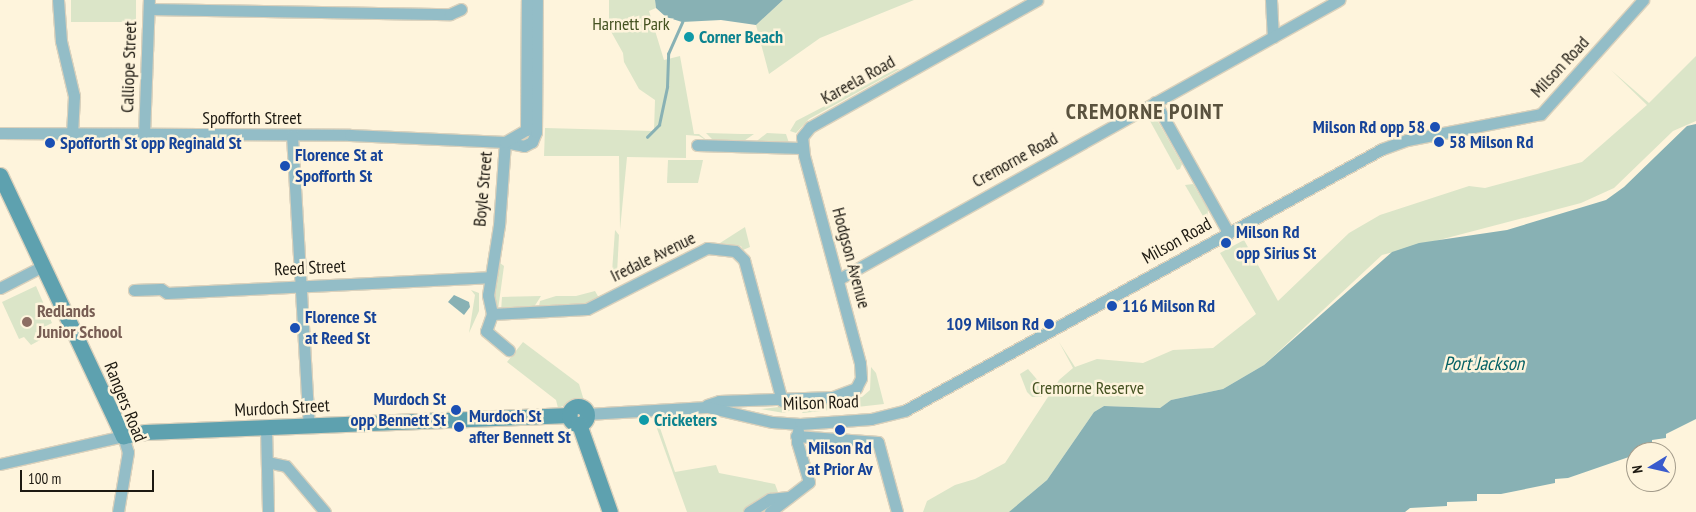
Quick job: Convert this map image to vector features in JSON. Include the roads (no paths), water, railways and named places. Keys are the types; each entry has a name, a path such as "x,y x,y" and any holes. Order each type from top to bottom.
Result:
{"main road":[{"name":"Rangers Road","path":"0,176 123,436"},
{"name":"Murdoch Street","path":"123,436 145,432 578,418"},
{"path":"578,418 610,512"}],"street":[{"path":"58,0 60,41 74,96 72,133"},
{"name":"Boyle Street","path":"509,350 486,331 492,314 488,295 489,277 499,225 505,142 520,136 526,130 527,0"},
{"name":"Spofforth Street","path":"0,133 292,135 505,142 524,146 534,139 539,20 537,0"},
{"name":"Kareela Road","path":"802,148 802,137 810,127 1036,0"},
{"path":"1271,0 1273,37"},
{"name":"Cremorne Road","path":"839,279 1339,0"},
{"name":"Milson Road","path":"747,416 800,424 877,418 920,404 1228,232 1387,146 1541,114 1643,0"},
{"path":"149,4 450,14 461,9"},
{"name":"Calliope Street","path":"144,134 149,4"},
{"path":"1155,102 1228,232"},
{"path":"292,135 309,426"},
{"path":"698,145 802,148"},
{"name":"Hodgson Avenue","path":"802,148 839,279 860,363 861,378"},
{"name":"Iredale Avenue","path":"492,314 586,309 715,247 735,251 744,260 782,401"},
{"path":"0,288 43,266"},
{"name":"Reed Street","path":"134,290 160,289 167,294 489,277"},
{"name":"Murdoch Street","path":"578,418 700,407 719,402 782,401 846,394 856,388 861,378"},
{"path":"747,416 756,402"},
{"name":"Murdoch Street","path":"700,407 747,416"},
{"path":"770,512 789,497 803,490 809,482 796,436 800,424"},
{"path":"266,428 268,512"},
{"name":"Murdoch Street","path":"0,464 123,436"},
{"name":"Rangers Road","path":"118,512 128,452 123,436"},
{"path":"796,436 878,442 897,512"},
{"path":"267,462 286,466 325,512"},
{"path":"749,512 770,499 789,497"}],"water":[{"path":"655,0 783,0 756,25 721,20 682,22 666,17 656,8"},
{"name":"Port Jackson","path":"1696,124 1696,419 1666,434 1666,438 1652,440 1652,442 1626,442 1626,458 1568,478 1555,479 1555,483 1501,494 1477,494 1477,501 1447,502 1447,506 1410,508 1405,512 1009,512 1047,480 1094,412 1104,406 1160,408 1171,400 1223,389 1264,365 1392,252 1419,243 1507,230 1606,200 1624,187 1687,126"},
{"path":"454,295 469,302 470,307 464,315 448,302"}],"waterway":[{"path":"647,137 659,125 667,87 668,54 682,22"}],"place":[{"name":"Corner Beach","path":"689,37"},
{"name":"Milson Rd opp 58","path":"1435,127"},
{"name":"58 Milson Rd","path":"1439,142"},
{"name":"Spofforth St opp Reginald St","path":"50,143"},
{"name":"Florence St at Spofforth St","path":"285,166"},
{"name":"Milson Rd opp Sirius St","path":"1226,243"},
{"name":"116 Milson Rd","path":"1112,306"},
{"name":"Redlands Junior School","path":"27,322"},
{"name":"109 Milson Rd","path":"1049,324"},
{"name":"Florence St at Reed St","path":"295,328"},
{"name":"Murdoch St opp Bennett St","path":"456,410"},
{"name":"Cricketers","path":"644,420"},
{"name":"Murdoch St after Bennett St","path":"459,427"},
{"name":"Milson Rd at Prior Av","path":"840,430"}],"district":[{"name":"CREMORNE POINT","path":"1145,112"}],"park label":[{"name":"Harnett Park","path":"631,24"},
{"name":"Cremorne Reserve","path":"1088,388"}]}
